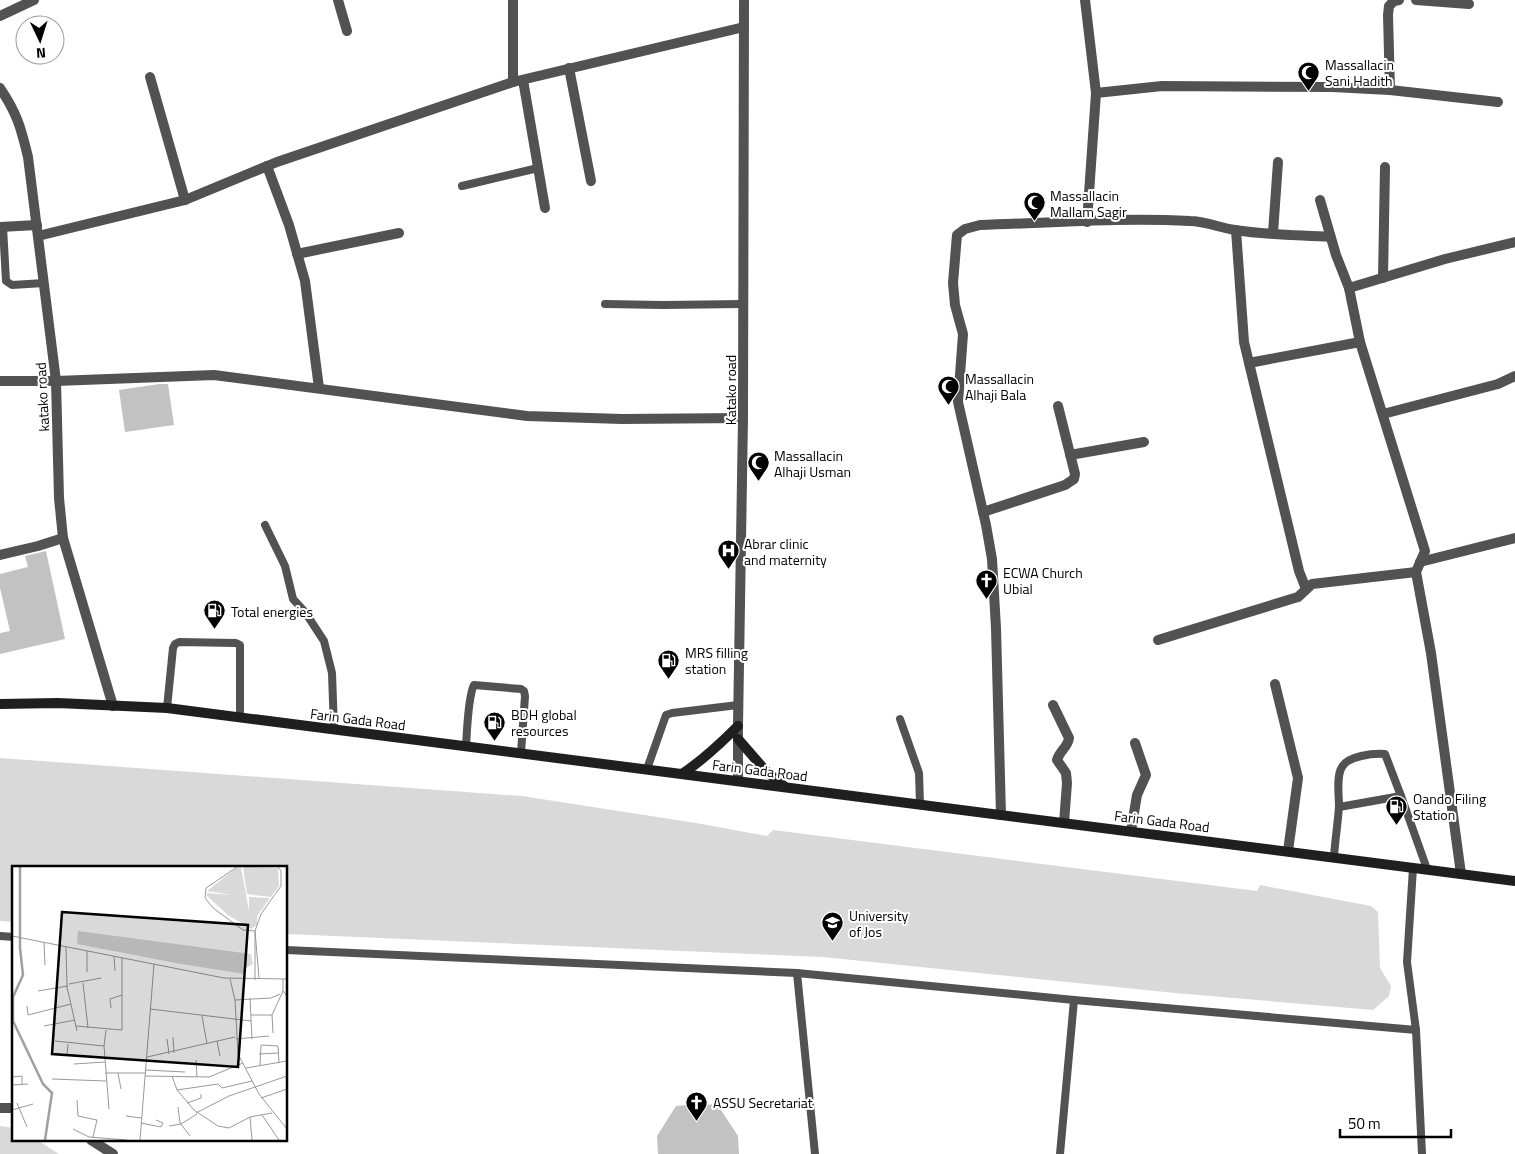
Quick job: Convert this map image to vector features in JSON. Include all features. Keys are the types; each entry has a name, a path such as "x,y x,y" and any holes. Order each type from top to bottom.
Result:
{"main road":[{"name":"Farin Gada Road","path":"0,704 58,703 167,708 1515,881"},
{"path":"682,774 717,748 738,726"},
{"path":"738,739 765,770 785,787"}],"street":[{"path":"0,16 34,0"},
{"path":"338,0 347,31"},
{"path":"513,0 518,81 545,208"},
{"name":"Katako road","path":"738,781 743,418 744,0"},
{"path":"1085,0 1096,93 1087,222"},
{"path":"1390,90 1388,15 1389,6 1394,1 1399,0"},
{"path":"1416,0 1470,4"},
{"path":"1,227 38,230 185,200 267,166 518,81 744,27"},
{"path":"569,68 591,181"},
{"path":"150,78 185,200"},
{"path":"1096,93 1162,86 1332,87 1390,90 1498,102"},
{"name":"katako road","path":"0,88 12,107 21,128 28,157 56,381 59,498 63,538 113,706"},
{"path":"1273,233 1278,162"},
{"path":"267,166 289,225 305,281 319,388"},
{"path":"1383,278 1385,167"},
{"path":"1320,200 1330,237 1349,288 1360,342 1384,414 1425,551 1416,572 1431,653 1461,874"},
{"path":"1001,814 996,628 992,559 958,402 963,334 955,305 953,283 957,234 965,228 980,225 1107,220 1193,221 1236,230 1330,237"},
{"path":"1236,230 1244,342 1299,571 1306,589"},
{"path":"297,254 399,233"},
{"path":"1349,288 1445,259 1515,242"},
{"path":"1249,363 1360,342"},
{"path":"0,381 56,381 214,375 527,416 622,419 743,418"},
{"path":"1384,414 1498,384 1515,376"},
{"path":"983,512 1066,485 1074,479 1075,474 1058,406"},
{"path":"1070,455 1144,442"},
{"path":"0,555 63,538"},
{"path":"1420,562 1515,538"},
{"path":"1158,640 1298,596 1312,584 1416,572"},
{"path":"1275,684 1298,778 1288,851"},
{"path":"1053,705 1069,738 1069,742 1059,753 1058,760 1066,774 1067,783 1064,823"},
{"path":"1131,831 1137,795 1146,775 1135,743"},
{"path":"94,1142 113,1154"}],"lane":[{"path":"462,186 538,168"},
{"path":"1,227 6,281 12,285 44,283"},
{"path":"605,304 743,304"},
{"path":"265,525 285,566 292,599 305,612 324,641 332,673 334,730"},
{"path":"167,708 175,644 179,642 236,643 240,645 240,718"},
{"path":"466,746 472,688 474,685 520,689 524,691 525,696 521,753"},
{"path":"648,769 666,715 738,705"},
{"path":"900,719 919,773 920,804"},
{"path":"1334,857 1341,768 1348,760 1374,753 1385,754 1427,869"},
{"path":"1339,807 1401,796"},
{"path":"1413,868 1407,962 1416,1030 1422,1154"},
{"path":"288,950 798,973 1074,1000 1416,1030"},
{"path":"798,973 815,1154"},
{"path":"1060,1154 1074,1000"}],"shaded area":[{"path":"0,758 522,796 767,836 773,830 1257,891 1260,885 1371,906 1378,912 1380,968 1391,986 1389,996 1373,1010 1175,993 823,957 288,934 288,866 12,866 12,922 0,921"},
{"path":"0,1126 12,1128 12,1142 40,1142 59,1154 0,1154"}],"building":[{"path":"168,384 174,425 125,432 119,390"},
{"path":"46,551 65,639 0,654 0,633 10,631 0,588 0,574 28,567 25,556"},
{"name":"ASSU Secretariat","path":"703,1096 704,1105 717,1104 738,1136 739,1154 658,1154 657,1136 676,1106 687,1105 687,1097"}],"place":[{"name":"Massallacin Sani Hadith","path":"1309,91"},
{"name":"Massallacin Mallam Sagir","path":"1034,222"},
{"name":"Massallacin Alhaji Bala","path":"949,405"},
{"name":"Massallacin Alhaji Usman","path":"758,482"},
{"name":"Abrar clinic and maternity","path":"728,570"},
{"name":"ECWA Church Ubial","path":"987,599"},
{"name":"Total energies","path":"215,630"},
{"name":"MRS filling station","path":"669,679"},
{"name":"BDH global resources","path":"495,741"},
{"name":"Oando Filing Station","path":"1397,825"},
{"name":"University of Jos","path":"833,942"},
{"name":"ASSU Secretariat","path":"697,1121"}]}
